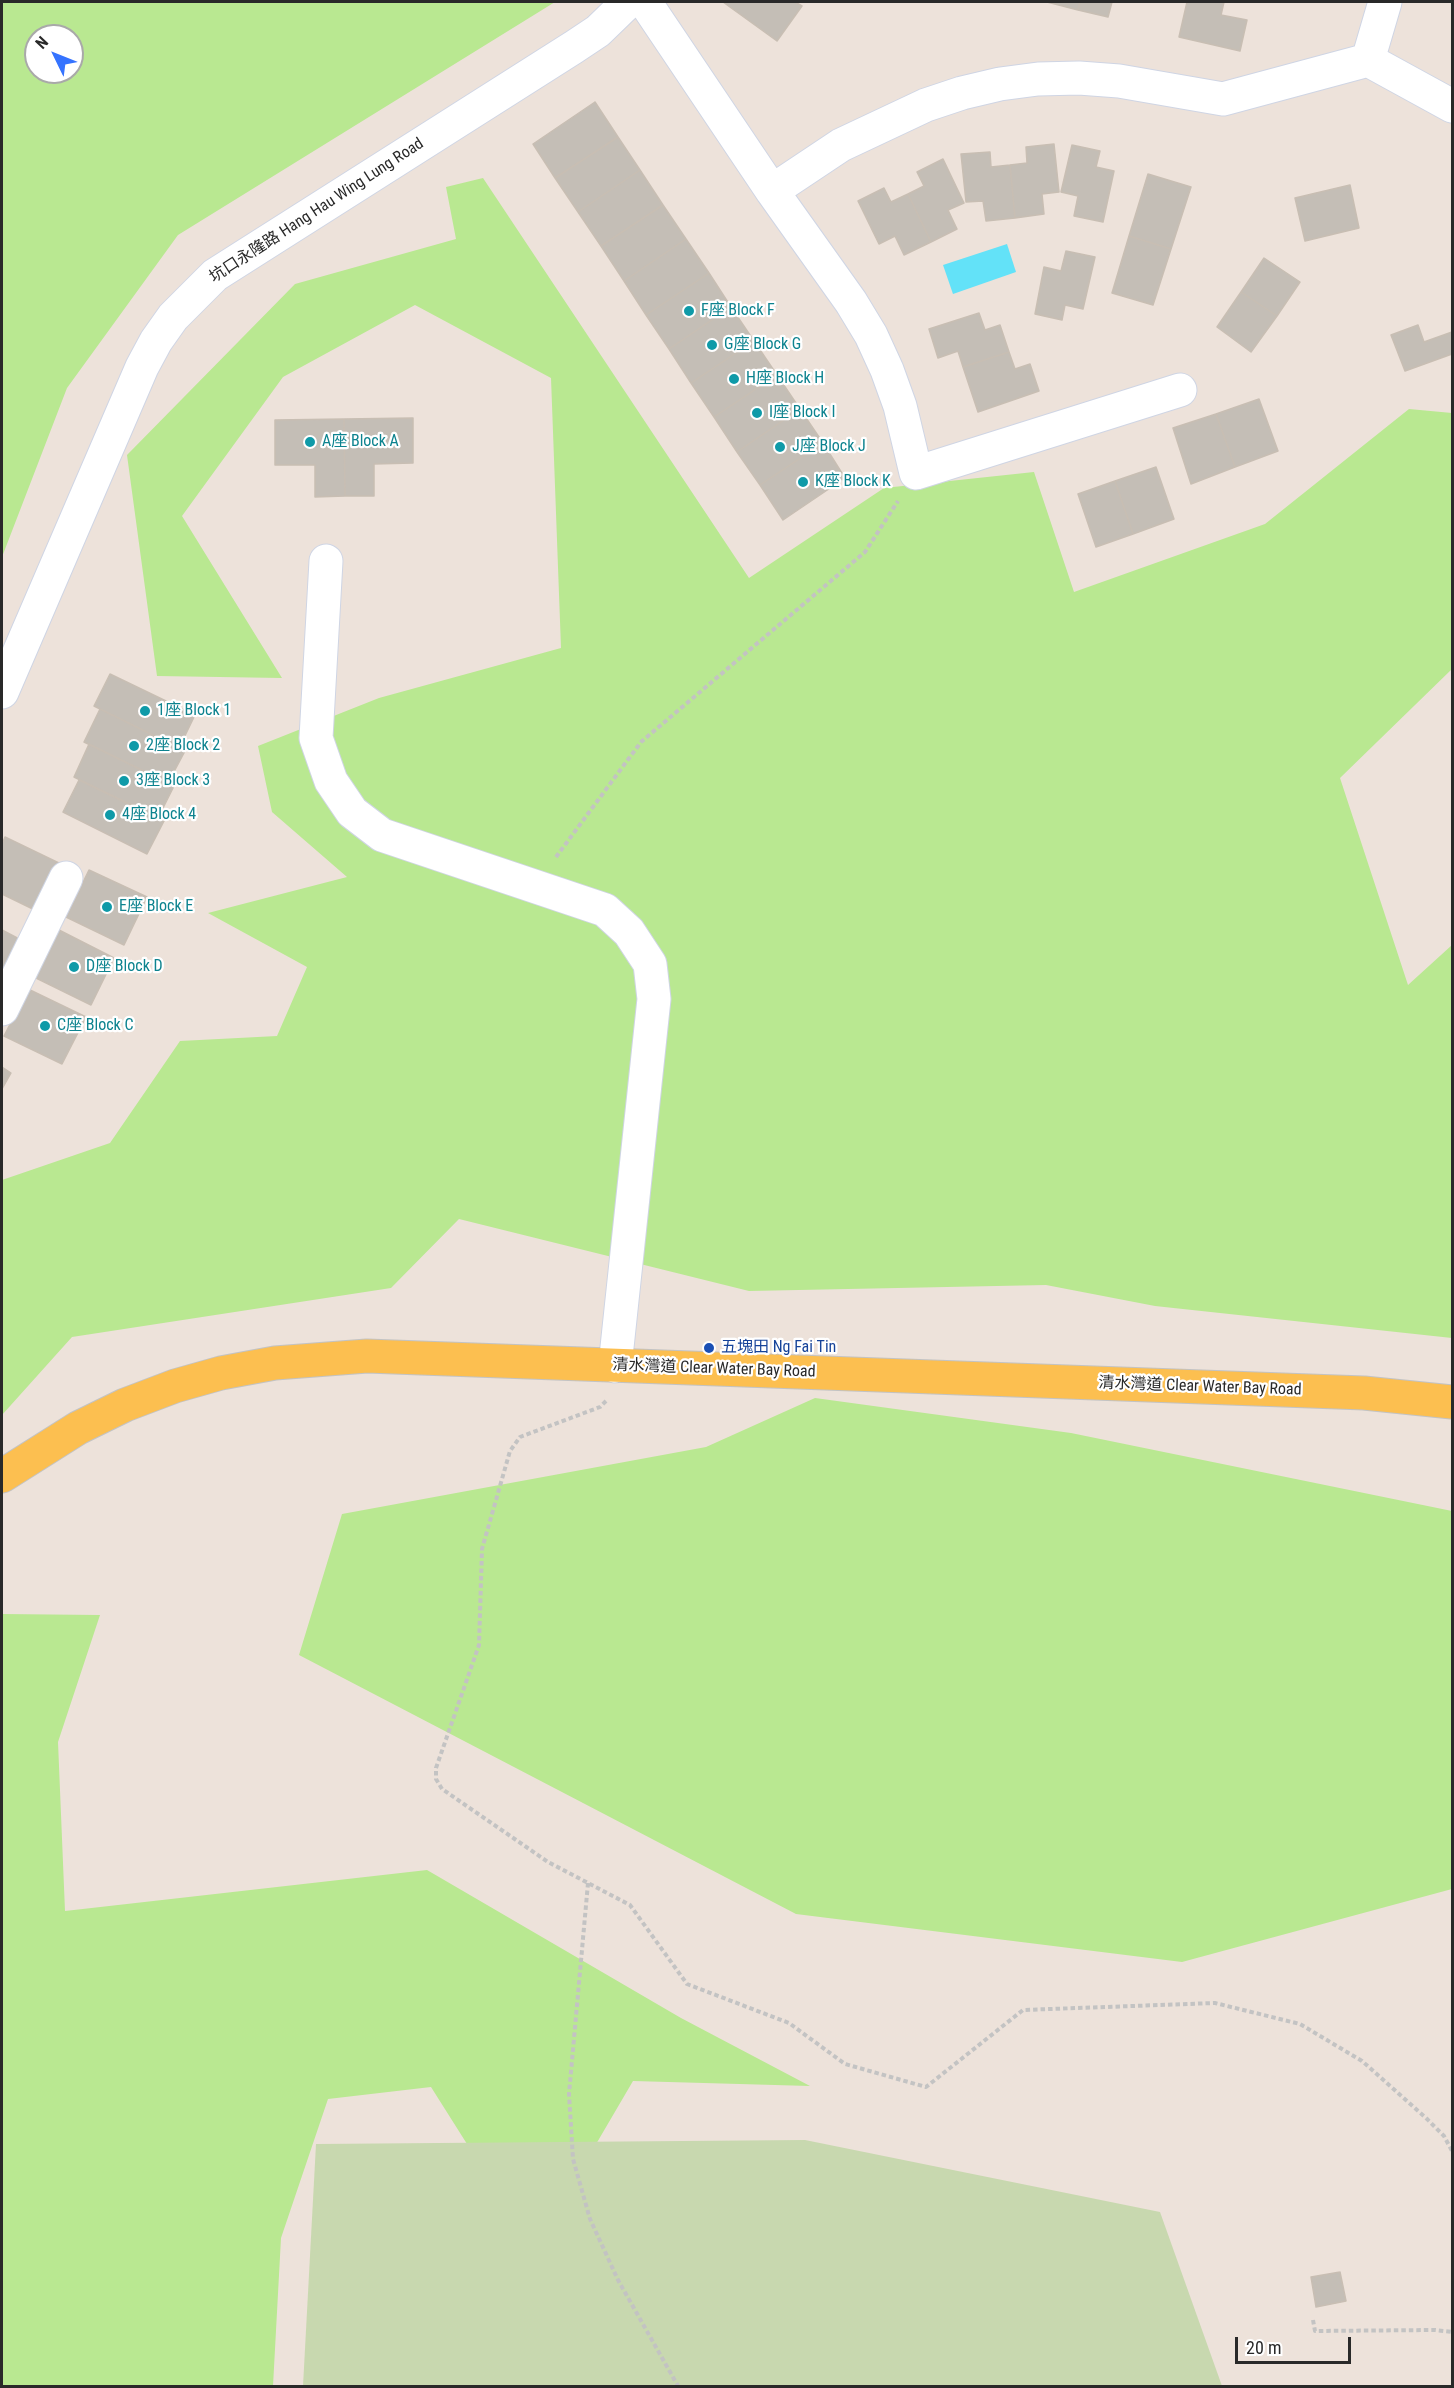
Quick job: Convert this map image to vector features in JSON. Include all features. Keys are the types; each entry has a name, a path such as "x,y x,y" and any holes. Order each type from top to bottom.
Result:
{"main road":[{"name":"清水灣道 Clear Water Bay Road","path":"2,1476 68,1434 125,1405 175,1386 221,1373 275,1363 367,1356 1364,1394 1452,1402"}],"street":[{"name":"坑口永隆路 Hang Hau Wing Lung Road","path":"2,692 142,368 172,317 200,288 231,264 574,47 598,31 628,2"},
{"path":"645,2 771,191 851,302 871,335 900,406 916,473 1180,390"},
{"path":"1368,60 1385,2"},
{"path":"771,191 841,146 926,105 1000,84 1038,79 1079,78 1119,81 1223,99 1368,60 1452,106"},
{"path":"326,561 316,738 331,781 352,812 382,835 605,910 629,932 650,964 654,999 630,1366"},
{"path":"2,1009 66,878"}],"path":[{"path":"534,886 641,742 865,552 916,473"},
{"path":"630,1366 600,1407 520,1437 510,1451 482,1549 478,1645 436,1768 436,1779 442,1789 548,1862 630,1905 687,1984 789,2023 845,2064 926,2088 1023,2010 1215,2003 1300,2024 1362,2061 1426,2118 1444,2136 1452,2151"},
{"path":"588,1882 569,2094 573,2159 590,2219 618,2280 678,2386"},
{"path":"1313,2320 1315,2331 1435,2330 1452,2332"}],"green space":[{"path":"2,2 555,2 178,235 67,388 2,557"},
{"path":"483,178 749,578 884,488 1034,472 1074,592 1265,524 1409,409 1452,413 1452,669 1340,778 1408,985 1452,945 1452,1338 1155,1306 1046,1285 749,1291 459,1219 391,1288 72,1337 2,1415 2,1180 110,1143 180,1041 277,1036 307,967 208,913 347,877 272,812 258,746 379,698 561,648 551,378 415,305 283,377 182,516 282,678 157,676 127,455 295,284 456,239 446,187"},
{"path":"815,1398 1071,1433 1452,1511 1452,1889 1182,1962 796,1914 299,1655 342,1514 706,1447"},
{"path":"2,1614 100,1615 58,1742 65,1911 427,1870 681,2018 810,2086 633,2081 534,2250 431,2087 328,2099 281,2238 273,2386 2,2386"},
{"path":"805,2140 1160,2212 1222,2386 303,2386 316,2144"}],"water":[{"path":"1007,244 1016,272 953,294 943,265"}],"building":[{"path":"723,2 795,2 802,6 777,41"},
{"path":"1047,2 1080,2 1078,10"},
{"path":"1080,2 1112,2 1108,17 1078,10"},
{"path":"1187,2 1224,2 1221,15 1247,20 1240,51 1179,37"},
{"path":"595,102 618,137 555,178 533,144"},
{"path":"618,137 640,170 578,212 555,178"},
{"path":"1054,144 1059,192 1042,194 1044,214 1015,218 1010,165 1027,163 1026,147"},
{"path":"1072,145 1100,151 1096,167 1114,171 1103,222 1074,216 1078,196 1061,192"},
{"path":"990,152 991,167 1010,165 1015,218 986,221 983,201 966,202 961,154"},
{"path":"943,159 964,203 948,210 957,229 931,242 908,194 924,186 917,172"},
{"path":"640,170 663,205 601,246 578,212"},
{"path":"1148,174 1191,187 1171,249 1129,236"},
{"path":"1350,185 1359,228 1305,241 1295,198"},
{"path":"884,188 891,202 908,194 931,242 904,255 895,236 879,244 858,201"},
{"path":"663,205 686,239 624,281 601,246"},
{"path":"1129,236 1171,249 1153,305 1112,293"},
{"path":"686,239 709,273 646,315 624,281"},
{"path":"1066,251 1095,257 1083,309 1065,305 1062,320 1035,314 1044,267 1061,271"},
{"path":"1264,258 1300,282 1277,316 1241,292"},
{"name":"F座 Block F","path":"709,273 731,307 669,349 646,315"},
{"path":"1241,292 1277,316 1251,352 1217,327"},
{"name":"G座 Block G","path":"731,307 754,341 691,383 669,349"},
{"path":"979,313 985,330 1000,325 1009,352 963,367 958,351 938,358 929,329"},
{"path":"1418,325 1424,342 1452,332 1452,354 1405,371 1391,335"},
{"name":"H座 Block H","path":"754,341 777,375 714,417 691,383"},
{"path":"1009,352 1015,369 1030,364 1039,391 978,412 963,367"},
{"name":"I座 Block I","path":"777,375 800,409 737,452 714,417"},
{"path":"1259,399 1278,451 1235,467 1216,414"},
{"name":"J座 Block J","path":"800,409 823,443 760,485 737,452"},
{"path":"1216,414 1235,467 1191,484 1173,428"},
{"path":"413,418 413,463 374,464 374,496 345,496 344,419"},
{"name":"A座 Block A","path":"344,419 345,496 315,497 315,465 275,465 275,420"},
{"name":"K座 Block K","path":"823,443 845,478 783,520 760,485"},
{"path":"1156,467 1174,519 1133,534 1115,481"},
{"path":"1115,481 1133,534 1096,547 1078,494"},
{"name":"1座 Block 1","path":"110,674 195,715 179,748 94,706"},
{"name":"2座 Block 2","path":"100,709 185,751 168,783 84,742"},
{"name":"3座 Block 3","path":"89,744 174,786 158,818 74,777"},
{"name":"4座 Block 4","path":"79,780 164,821 147,854 63,812"},
{"path":"5,837 63,865 39,912 2,894 2,844"},
{"name":"E座 Block E","path":"89,870 147,897 124,945 66,917"},
{"name":"D座 Block D","path":"57,929 114,958 91,1005 34,977"},
{"path":"2,930 23,941 2,985"},
{"name":"C座 Block C","path":"28,989 86,1017 62,1064 4,1036"},
{"path":"2,1067 11,1073 2,1089"},
{"path":"1340,2272 1346,2301 1316,2307 1311,2277"}],"place":[{"name":"F座 Block F","path":"689,311"},
{"name":"G座 Block G","path":"712,345"},
{"name":"H座 Block H","path":"734,379"},
{"name":"I座 Block I","path":"757,413"},
{"name":"A座 Block A","path":"310,442"},
{"name":"J座 Block J","path":"780,447"},
{"name":"K座 Block K","path":"803,482"},
{"name":"1座 Block 1","path":"145,711"},
{"name":"2座 Block 2","path":"134,746"},
{"name":"3座 Block 3","path":"124,781"},
{"name":"4座 Block 4","path":"110,815"},
{"name":"E座 Block E","path":"107,907"},
{"name":"D座 Block D","path":"74,967"},
{"name":"C座 Block C","path":"45,1026"},
{"name":"五塊田 Ng Fai Tin","path":"709,1348"}]}
